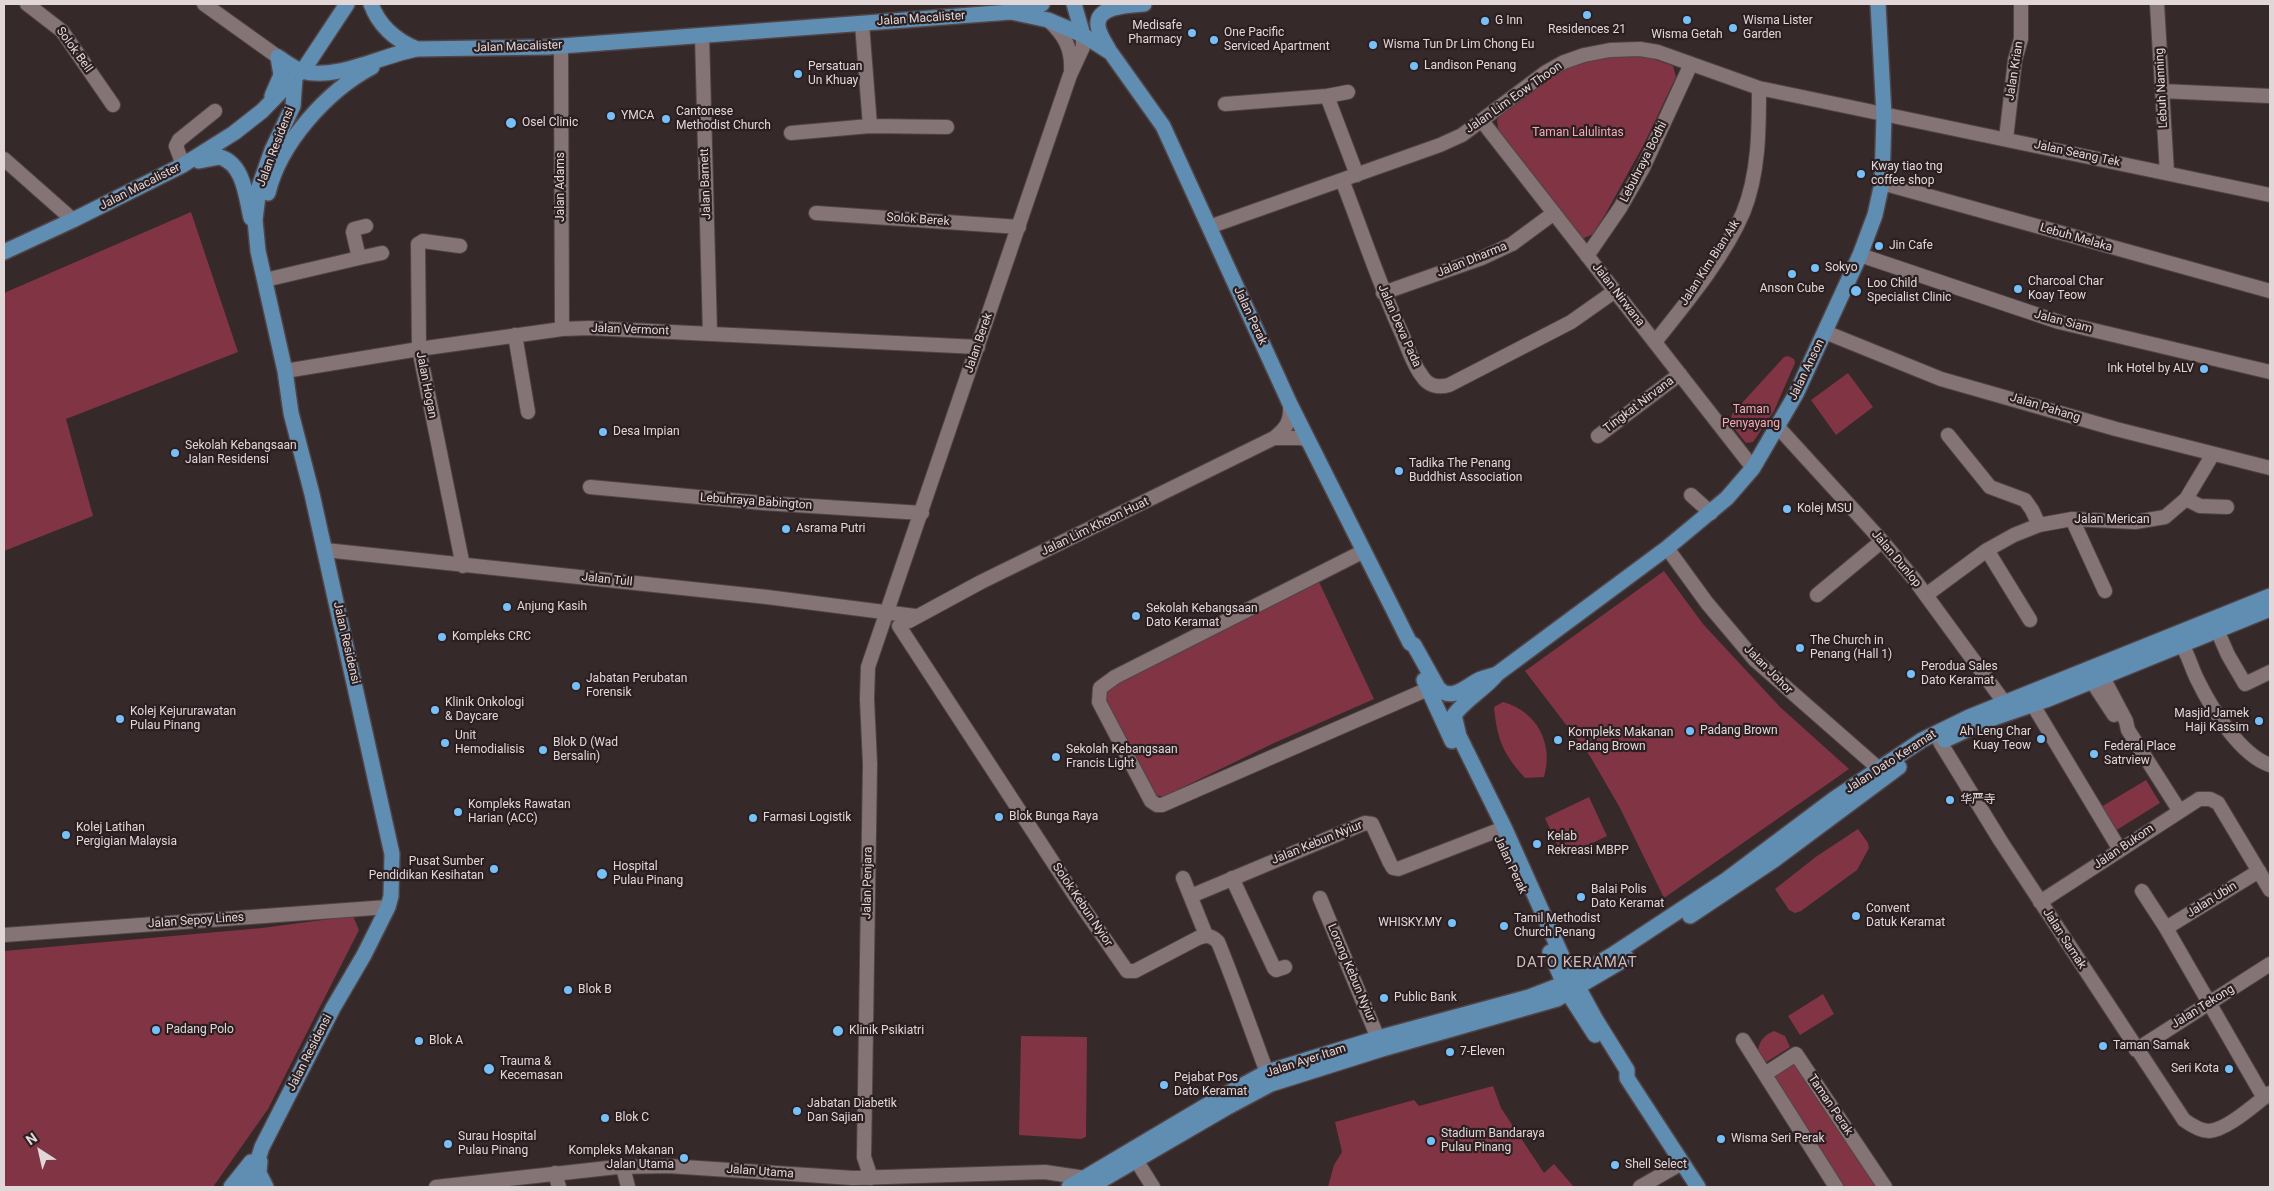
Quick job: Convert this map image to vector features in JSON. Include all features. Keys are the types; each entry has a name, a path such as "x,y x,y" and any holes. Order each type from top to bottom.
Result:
{"main road":[{"path":"278,57 298,75 324,41 347,4"},
{"path":"371,4 385,28 393,37 417,49"},
{"path":"1011,12 1042,4"},
{"path":"1074,4 1083,35"},
{"path":"1111,53 1099,31 1098,21 1106,11 1131,4"},
{"name":"Jalan Anson","path":"1497,674 1667,548 1738,487 1753,468 1796,394 1860,255 1875,215 1882,184 1884,115 1878,4"},
{"name":"Jalan Macalister","path":"4,252 183,165 234,133 265,108 298,75 340,70 398,52 417,49 561,46 1011,12 1048,20 1083,35"},
{"name":"Jalan Perak","path":"1083,35 1111,53 1163,126 1290,404 1410,643 1410,649 1428,689 1500,827"},
{"path":"278,57 291,59 306,54 324,41"},
{"path":"258,251 270,186 278,166 293,140 311,116 334,92 362,72 398,52"},
{"path":"265,108 277,87 281,75 278,57"},
{"name":"Jalan Residensi","path":"250,1187 262,1147 333,1008 364,955 388,908 391,896 392,854 324,550 291,413 285,371 258,251 255,220 259,187 272,150 293,106 298,75"},
{"path":"183,165 220,157 235,165 245,190 258,251"},
{"name":"Jalan Dato Keramat","path":"1571,986 1726,880 1834,799 1940,742 1988,720 2033,705 2165,638 2270,596"},
{"name":"Jalan Dato Keramat","path":"1883,772 1922,740 1969,716 2004,702 2097,674 2182,644 2270,609"},
{"name":"Jalan Perak","path":"1410,643 1414,645 1442,692 1450,694 1460,691 1482,678 1497,674"},
{"name":"Jalan Perak","path":"1497,674 1487,686 1459,708 1454,715 1459,736 1571,986 1627,1070 1627,1078 1698,1187"},
{"name":"Jalan Ayer Itam","path":"1069,1187 1088,1182 1133,1156 1219,1098 1269,1078 1380,1043 1530,1008 1571,986"},
{"path":"231,1187 241,1177 262,1147"},
{"path":"262,1147 259,1173 266,1187"}],"street":[{"name":"Solok Bell","path":"27,4 62,31 113,105"},
{"path":"204,4 278,57"},
{"name":"Jalan Krian","path":"2006,139 2015,60 2021,39 2021,4"},
{"name":"Lebuh Nanning","path":"2157,4 2168,173"},
{"name":"Jalan Berek","path":"1048,20 1057,28 1069,46 1072,56 1070,74"},
{"path":"862,24 870,126"},
{"name":"Jalan Berek","path":"888,612 1070,74 1083,47 1083,35"},
{"name":"Jalan Barnett","path":"702,36 710,333"},
{"name":"Jalan Adams","path":"561,46 562,329"},
{"name":"Jalan Lim Eow Thoon","path":"1209,227 1440,145 1462,135 1546,72 1584,55 1610,50 1640,49 1658,52 1759,88 1884,115"},
{"name":"Lebuhraya Bodhi","path":"1588,256 1620,208 1643,168 1691,64"},
{"name":"Jalan Kim Bian Aik","path":"1655,342 1692,296 1742,214 1755,164 1759,88"},
{"path":"2162,91 2270,96"},
{"path":"1225,104 1327,96 1348,92"},
{"path":"1327,96 1357,175"},
{"path":"183,165 176,146 179,140 216,111"},
{"name":"Jalan Seang Tek","path":"1884,115 2270,195"},
{"name":"Jalan Nirwana","path":"1482,121 1753,468"},
{"path":"791,133 870,126 947,127"},
{"path":"4,159 73,220"},
{"name":"Jalan Deva Pada","path":"1342,180 1366,240 1383,293 1421,376 1426,382 1441,388 1570,322 1615,291"},
{"name":"Lebuh Melaka","path":"1882,184 2270,291"},
{"name":"Solok Berek","path":"816,213 1019,227"},
{"name":"Jalan Dharma","path":"1383,293 1482,258 1512,244 1554,213"},
{"path":"359,258 353,232 354,229 366,226"},
{"name":"Jalan Hogan","path":"460,246 423,241 418,244 419,349 463,566"},
{"path":"265,280 382,253"},
{"name":"Jalan Siam","path":"1860,255 2059,322 2270,372"},
{"name":"Jalan Vermont","path":"285,371 515,335 562,329 589,328 978,347"},
{"name":"Jalan Pahang","path":"1825,332 1941,379 2116,429 2270,468"},
{"path":"515,335 528,412"},
{"name":"Tingkat Nirvana","path":"1598,436 1680,374"},
{"name":"Jalan Lim Khoon Huat","path":"882,627 899,626 915,616 1274,438 1288,424 1291,417 1290,404"},
{"name":"Jalan Dunlop","path":"1777,426 1882,541 1926,595 2004,702"},
{"name":"Jalan Lim Khoon Huat","path":"1274,438 1300,438 1308,440"},
{"path":"1951,438 1992,489 2024,500 2032,510 2039,525"},
{"name":"Jalan Merican","path":"1926,595 1987,550 2014,535 2039,525 2072,519 2151,521 2165,517 2186,499 2213,454"},
{"name":"Lebuhraya Babington","path":"590,487 763,503 922,513"},
{"path":"1691,495 1711,512"},
{"path":"2186,499 2200,506 2227,507"},
{"path":"2072,519 2105,591"},
{"path":"1817,595 1882,541"},
{"name":"Jalan Johor","path":"1667,548 1707,602 1755,660 1883,772"},
{"name":"Jalan Tull","path":"324,550 767,597 888,612"},
{"path":"1987,550 2030,620"},
{"path":"1364,551 1114,677 1100,688 1099,702 1150,801 1157,805 1162,805 1428,689"},
{"path":"888,612 915,616"},
{"name":"Jalan Penjara","path":"871,1178 864,1157 870,764 867,676 872,652 888,612"},
{"name":"Solok Kebun Nyior","path":"899,626 1072,891 1127,971 1135,971 1206,935"},
{"path":"2217,630 2228,655 2245,684 2270,672"},
{"path":"2165,638 2176,638 2182,644 2197,680 2221,720 2248,752 2263,764 2270,765"},
{"path":"2097,674 2126,721 2128,730 2179,810"},
{"path":"2033,705 2120,850"},
{"name":"Jalan Samak","path":"1940,742 2040,902 2184,1120 2197,1128 2209,1131 2223,1128 2267,1095"},
{"name":"Jalan Bukom","path":"2040,902 2199,798 2218,802 2259,871"},
{"name":"Jalan Kebun Nyiur","path":"1191,896 1365,823 1372,824 1390,863 1393,868 1398,869 1500,827"},
{"path":"2259,871 2270,890"},
{"name":"Jalan Ubin","path":"2166,928 2259,871"},
{"path":"1184,878 1206,935 1214,937 1218,942 1242,1000 1269,1078"},
{"path":"1232,878 1274,968 1276,970 1285,967"},
{"path":"2142,891 2166,928 2209,1004 2267,1095"},
{"name":"Lorong Kebun Nyiur","path":"1320,898 1380,1043"},
{"name":"Jalan Sepoy Lines","path":"4,935 388,908"},
{"name":"Jalan Tekong","path":"2136,1050 2270,964"},
{"path":"1744,1040 1836,1187"},
{"name":"Taman Perak","path":"1765,1074 1796,1054 1885,1187"},
{"path":"1133,1156 1153,1187"},
{"name":"Jalan Penjara","path":"854,1178 864,1157"},
{"path":"1640,1187 1682,1163"},
{"name":"Jalan Utama","path":"436,1187 555,1172 668,1166 825,1182 854,1178 1045,1172 1088,1182"},
{"path":"623,1167 628,1187"},
{"path":"555,1172 559,1187"}],"green space":[{"name":"Taman Lalulintas","path":"1642,55 1673,66 1676,77 1644,144 1606,213 1593,234 1580,240 1499,134 1497,120 1501,114 1546,78 1561,69 1590,60"},
{"path":"191,212 238,352 66,419 93,516 4,551 4,293"},
{"name":"Taman Penyayang","path":"1788,356 1794,359 1795,363 1774,411 1753,442 1746,443 1730,423 1732,414 1784,357"},
{"path":"1848,373 1873,407 1836,435 1811,400"},
{"name":"Padang Brown","path":"1664,571 1703,624 1780,707 1849,769 1664,898 1620,808 1590,756 1525,671"},
{"path":"1319,582 1374,699 1274,743 1163,797 1153,794 1104,703 1107,689 1113,683"},
{"path":"1503,702 1515,706 1525,713 1534,721 1540,731 1547,753 1544,777 1525,778 1502,746 1494,707"},
{"path":"2146,780 2160,803 2115,831 2101,807"},
{"path":"1589,797 1607,836 1563,857 1545,818"},
{"path":"1858,829 1868,843 1869,848 1857,870 1801,911 1795,913 1789,910 1775,889 1817,856"},
{"name":"Padang Polo","path":"353,916 359,930 268,1109 213,1187 4,1187 4,951 262,928"},
{"path":"1823,994 1834,1014 1800,1035 1788,1016"},
{"path":"1774,1031 1785,1036 1790,1047 1765,1063 1758,1050 1759,1046 1763,1038"},
{"path":"1021,1036 1087,1037 1086,1137 1081,1139 1019,1135"},
{"path":"1792,1062 1799,1065 1876,1187 1842,1187 1773,1078 1775,1072"},
{"name":"Stadium Bandaraya Pulau Pinang","path":"1493,1086 1501,1108 1544,1173 1554,1164 1574,1187 1328,1187 1334,1165 1342,1152 1335,1122 1414,1100 1419,1106"}],"place":[{"name":"Residences 21","path":"1587,15"},
{"name":"Wisma Getah","path":"1687,20"},
{"name":"G Inn","path":"1485,21"},
{"name":"Wisma Lister Garden","path":"1733,28"},
{"name":"Medisafe Pharmacy","path":"1192,33"},
{"name":"One Pacific Serviced Apartment","path":"1214,40"},
{"name":"Wisma Tun Dr Lim Chong Eu","path":"1373,45"},
{"name":"Landison Penang","path":"1414,66"},
{"name":"Persatuan Un Khuay","path":"798,74"},
{"name":"YMCA","path":"611,116"},
{"name":"Cantonese Methodist Church","path":"666,119"},
{"name":"Osel Clinic","path":"511,123"},
{"name":"Kway tiao tng coffee shop","path":"1861,174"},
{"name":"Jin Cafe","path":"1879,246"},
{"name":"Sokyo","path":"1815,268"},
{"name":"Anson Cube","path":"1792,274"},
{"name":"Charcoal Char Koay Teow","path":"2018,289"},
{"name":"Loo Child Specialist Clinic","path":"1856,291"},
{"name":"Ink Hotel by ALV","path":"2204,369"},
{"name":"Desa Impian","path":"603,432"},
{"name":"Sekolah Kebangsaan Jalan Residensi","path":"175,453"},
{"name":"Tadika The Penang Buddhist Association","path":"1399,471"},
{"name":"Kolej MSU","path":"1787,509"},
{"name":"Asrama Putri","path":"786,529"},
{"name":"Anjung Kasih","path":"507,607"},
{"name":"Sekolah Kebangsaan Dato Keramat","path":"1136,616"},
{"name":"Kompleks CRC","path":"442,637"},
{"name":"The Church in Penang (Hall 1)","path":"1800,648"},
{"name":"Perodua Sales Dato Keramat","path":"1911,674"},
{"name":"Jabatan Perubatan Forensik","path":"576,686"},
{"name":"Klinik Onkologi & Daycare","path":"435,710"},
{"name":"Kolej Kejururawatan Pulau Pinang","path":"120,719"},
{"name":"Masjid Jamek Haji Kassim","path":"2259,721"},
{"name":"Padang Brown","path":"1690,731"},
{"name":"Ah Leng Char Kuay Teow","path":"2041,739"},
{"name":"Kompleks Makanan Padang Brown","path":"1558,740"},
{"name":"Unit Hemodialisis","path":"445,743"},
{"name":"Blok D (Wad Bersalin)","path":"543,750"},
{"name":"Federal Place Satrview","path":"2094,754"},
{"name":"Sekolah Kebangsaan Francis Light","path":"1056,757"},
{"name":"华严寺","path":"1950,800"},
{"name":"Kompleks Rawatan Harian (ACC)","path":"458,812"},
{"name":"Blok Bunga Raya","path":"999,817"},
{"name":"Farmasi Logistik","path":"753,818"},
{"name":"Kolej Latihan Pergigian Malaysia","path":"66,835"},
{"name":"Kelab Rekreasi MBPP","path":"1537,844"},
{"name":"Pusat Sumber Pendidikan Kesihatan","path":"494,869"},
{"name":"Hospital Pulau Pinang","path":"602,874"},
{"name":"Balai Polis Dato Keramat","path":"1581,897"},
{"name":"Convent Datuk Keramat","path":"1856,916"},
{"name":"WHISKY.MY","path":"1452,923"},
{"name":"Tamil Methodist Church Penang","path":"1504,926"},
{"name":"Blok B","path":"568,990"},
{"name":"Public Bank","path":"1384,998"},
{"name":"Padang Polo","path":"156,1030"},
{"name":"Klinik Psikiatri","path":"838,1031"},
{"name":"Blok A","path":"419,1041"},
{"name":"Taman Samak","path":"2103,1046"},
{"name":"7-Eleven","path":"1450,1052"},
{"name":"Trauma & Kecemasan","path":"489,1069"},
{"name":"Seri Kota","path":"2229,1069"},
{"name":"Pejabat Pos Dato Keramat","path":"1164,1085"},
{"name":"Jabatan Diabetik Dan Sajian","path":"797,1111"},
{"name":"Blok C","path":"605,1118"},
{"name":"Wisma Seri Perak","path":"1721,1139"},
{"name":"Stadium Bandaraya Pulau Pinang","path":"1431,1141"},
{"name":"Surau Hospital Pulau Pinang","path":"448,1144"},
{"name":"Kompleks Makanan Jalan Utama","path":"684,1158"},
{"name":"Shell Select","path":"1615,1165"}],"district":[{"name":"DATO KERAMAT","path":"1577,963"}]}
